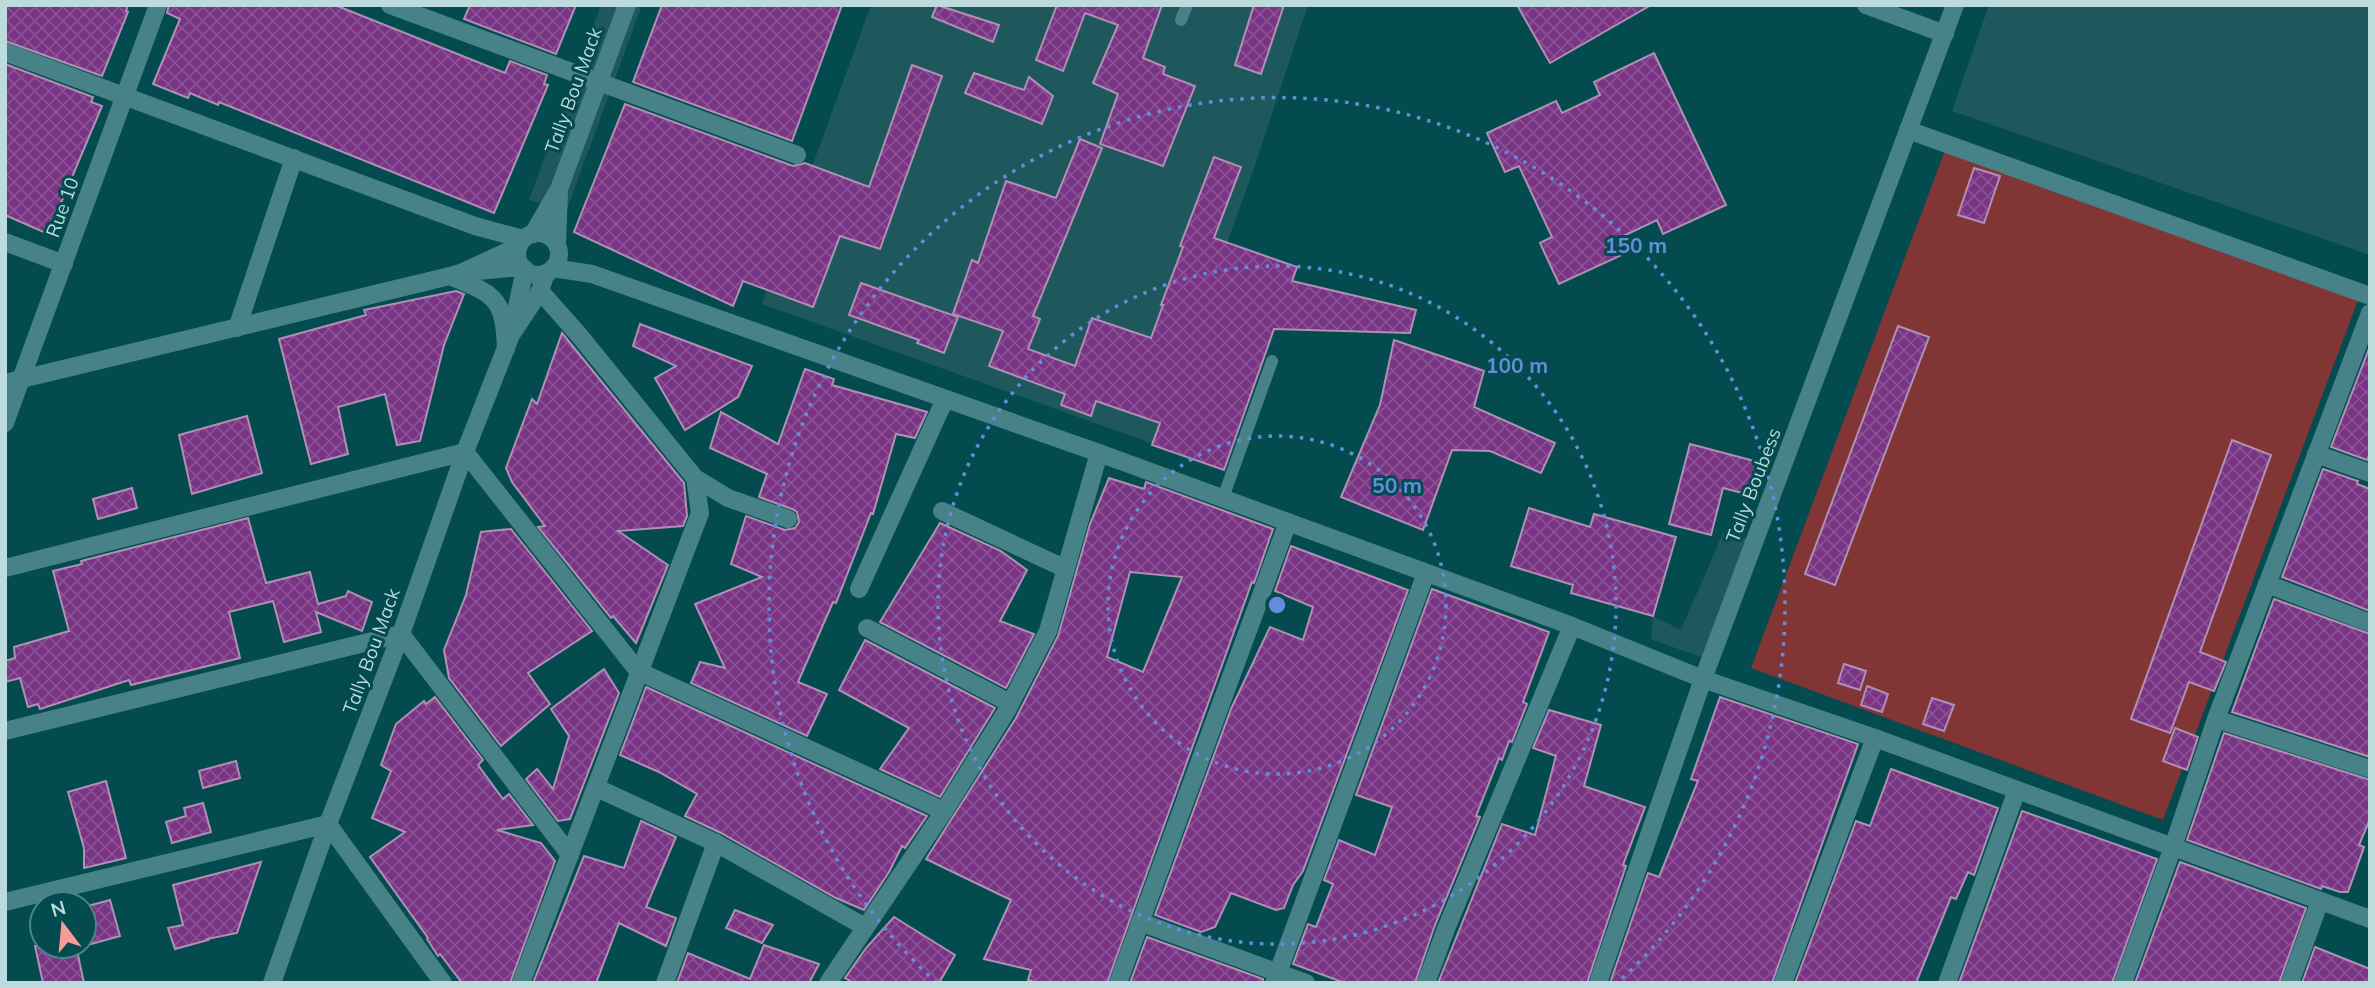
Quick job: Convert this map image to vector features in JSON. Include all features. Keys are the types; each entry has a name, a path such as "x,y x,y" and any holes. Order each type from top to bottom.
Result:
{"street":[{"name":"Rue 10","path":"5,422 13,381 64,264 158,5"},
{"path":"390,5 797,155"},
{"name":"Tally Bou Mack","path":"525,240 559,189 627,5"},
{"path":"1866,5 1945,34"},
{"name":"Tally Boubess","path":"1598,983 1703,679 1955,5"},
{"path":"5,52 475,226 525,240"},
{"path":"1908,130 2370,296"},
{"path":"237,328 294,158"},
{"name":"Tally Bou Mack","path":"558,246 559,189"},
{"path":"457,274 525,240 546,234 592,274"},
{"path":"525,240 519,260 523,268 531,273 550,271 592,274 1099,453 1572,626 1703,679 1875,738 2370,919"},
{"path":"5,242 64,264"},
{"path":"550,271 558,262 558,246"},
{"path":"13,381 457,274 523,268"},
{"name":"Tally Bou Mack","path":"272,983 328,824 508,342 523,268"},
{"name":"Tally Bou Mack","path":"508,342 550,271"},
{"path":"457,274 485,290 498,306 504,319 508,342"},
{"path":"540,291 695,478 728,498 788,519"},
{"path":"2123,983 2216,719 2368,324"},
{"path":"859,589 945,399"},
{"path":"5,568 465,452 638,671 944,811"},
{"path":"828,983 944,811 1010,703 1048,631 1099,453"},
{"path":"2316,454 2370,473"},
{"path":"521,983 700,513 695,478"},
{"path":"942,511 1066,569"},
{"path":"1118,983 1287,522"},
{"path":"1276,978 1426,573"},
{"path":"2267,584 2370,623"},
{"path":"1426,983 1572,626"},
{"path":"867,628 1010,703"},
{"path":"5,731 401,634 570,855"},
{"path":"2216,719 2370,769"},
{"path":"1783,983 1875,738"},
{"path":"597,788 716,843 865,927"},
{"path":"1947,983 2017,790"},
{"path":"5,902 328,824 443,983"},
{"path":"665,983 716,843"},
{"path":"2290,983 2320,901"},
{"path":"1140,922 1276,978 1306,983"}],"lane":[{"path":"1181,20 1187,5"},
{"path":"1223,498 1272,361"}],"shaded area":[{"path":"601,5 642,5 567,209 529,200"},
{"path":"871,5 1308,5 1253,171 1154,444 762,304"},
{"path":"1989,5 2370,5 2370,255 1952,111"},
{"path":"1946,148 2358,300 2163,820 1751,668"},
{"path":"1723,533 1762,542 1714,662 1651,639 1653,616 1681,630"}],"building":[{"path":"5,5 128,5 128,12 102,76 5,41"},
{"path":"169,5 335,5 505,73 510,61 547,75 544,84 548,85 494,213 219,102 218,105 190,93 188,98 153,84 180,19 167,13"},
{"path":"470,5 576,5 556,54 464,19"},
{"path":"662,5 842,5 792,141 633,82"},
{"path":"937,5 999,25 993,42 932,17"},
{"path":"1057,5 1162,5 1143,58 1165,67 1163,74 1195,86 1163,166 1100,144 1118,94 1093,83 1118,25 1085,13 1063,71 1036,60"},
{"path":"1254,5 1284,5 1261,74 1235,65"},
{"path":"1517,5 1651,5 1550,63"},
{"path":"1654,53 1726,205 1663,234 1657,220 1621,237 1628,252 1559,284 1540,243 1552,237 1519,166 1505,172 1487,133 1556,101 1562,113 1600,95 1594,82"},
{"path":"5,64 93,97 91,102 102,106 48,234 5,215"},
{"path":"912,65 942,76 880,249 840,236 813,307 743,281 733,306 574,232 625,104 793,166 805,163 869,187"},
{"path":"974,73 1024,90 1029,77 1053,96 1042,124 965,93"},
{"path":"1080,139 1102,148 1033,316 1040,319 1028,349 1075,366 1092,318 1151,338 1183,247 1180,246 1214,157 1241,167 1214,238 1297,267 1292,281 1416,310 1410,333 1274,329 1224,470 1152,445 1160,423 1096,401 1091,416 1061,405 1065,394 989,366 1003,331 953,314 972,260 978,263 1006,181 1056,198"},
{"path":"1974,168 2000,176 1984,223 1958,215"},
{"path":"861,283 958,317 944,353 917,343 919,340 849,315"},
{"path":"456,291 464,294 444,345 420,441 397,445 385,394 338,407 348,454 311,464 279,339 366,315 364,310"},
{"path":"640,324 752,366 738,397 685,430 655,378 676,366 633,346"},
{"path":"1898,326 1929,337 1835,585 1805,574"},
{"path":"562,333 684,483 687,516 683,526 618,531 668,565 636,643 613,616 611,618 538,527 545,526 512,482 506,468 532,399 537,404"},
{"path":"1394,340 1484,371 1474,407 1555,443 1541,473 1490,451 1452,450 1423,530 1341,497 1380,405"},
{"path":"2370,346 2370,454 2367,460 2331,447"},
{"path":"805,369 834,379 832,385 927,412 915,438 896,434 873,514 871,513 836,603 833,602 798,682 827,694 807,736 691,683 700,662 725,668 695,604 762,577 731,564 746,516 785,530 795,528 799,522 797,512 759,497 767,474 710,448 721,412 778,444"},
{"path":"247,416 262,473 192,494 179,435"},
{"path":"2232,440 2271,455 2200,652 2226,662 2214,691 2189,682 2170,733 2131,719"},
{"path":"1690,444 1762,463 1754,496 1723,488 1711,535 1669,524"},
{"path":"2323,469 2358,481 2357,484 2370,489 2370,611 2282,577"},
{"path":"1109,478 1144,489 1146,482 1273,529 1107,983 1038,983 1028,980 1031,970 984,959 1011,900 926,859 1016,718 1058,636 1090,524","holes":["1130,572 1182,577 1143,672 1107,657"]},
{"path":"132,488 137,508 98,519 93,499"},
{"path":"1529,508 1590,527 1594,514 1676,537 1653,616 1571,593 1573,585 1511,566"},
{"path":"248,518 266,583 310,572 318,604 346,596 348,591 372,602 362,631 316,612 321,632 284,642 273,601 229,612 240,658 131,685 129,680 40,709 38,704 28,707 20,678 5,682 5,661 15,658 14,647 69,631 53,571 82,564 81,561"},
{"path":"940,523 1001,551 1027,570 1000,621 1034,634 1006,688 880,622"},
{"path":"511,529 592,631 528,673 550,704 501,746 449,678 444,650 466,595 481,532"},
{"path":"1291,546 1408,590 1303,871 1293,885 1284,908 1276,910 1231,893 1215,927 1201,932 1155,915 1231,709 1270,627 1303,640 1313,607 1275,591"},
{"path":"1432,589 1549,632 1523,702 1527,704 1512,742 1509,741 1502,760 1499,758 1476,816 1480,817 1435,925 1415,983 1345,983 1293,964 1308,924 1316,927 1333,884 1324,880 1339,840 1375,855 1392,807 1356,795"},
{"path":"2274,599 2370,634 2370,757 2232,712"},
{"path":"865,640 995,708 940,797 880,769 909,728 839,690"},
{"path":"1844,664 1866,671 1860,690 1838,683"},
{"path":"604,669 619,693 570,819 558,821 526,779 537,769 553,789 569,736 551,709"},
{"path":"1867,686 1888,694 1882,712 1861,705"},
{"path":"646,687 927,816 905,848 902,846 864,910 836,898 721,833 685,816 697,794 659,772 620,755"},
{"path":"435,697 483,760 478,765 503,799 509,794 533,825 497,830 541,843 555,861 510,983 462,983 440,954 438,956 370,857 405,832 372,818 391,771 381,765 396,724 424,701 426,704"},
{"path":"1720,697 1858,744 1772,983 1610,983 1648,873 1659,877 1698,781 1691,779"},
{"path":"1932,698 1954,705 1944,731 1923,724"},
{"path":"1549,710 1601,725 1584,786 1645,807 1623,865 1626,866 1587,983 1438,983 1502,824 1535,835 1556,756 1533,748"},
{"path":"2175,728 2198,737 2187,770 2163,761"},
{"path":"2224,733 2370,780 2370,819 2359,845 2364,847 2348,892 2322,886 2321,889 2187,840"},
{"path":"236,761 240,778 203,788 199,771"},
{"path":"1891,769 1998,808 1974,875 1968,872 1956,899 1951,897 1916,983 1795,983 1856,821 1870,826"},
{"path":"106,781 126,858 84,868 84,848 68,792"},
{"path":"203,803 211,832 172,843 166,822 186,816 184,808"},
{"path":"2022,811 2157,859 2112,983 1959,983"},
{"path":"641,821 676,837 646,907 676,918 666,946 619,923 596,983 533,983 584,856 624,868"},
{"path":"261,862 237,933 175,949 168,928 183,925 173,885"},
{"path":"2180,862 2306,908 2279,983 2135,983"},
{"path":"110,900 120,936 98,942 98,903"},
{"path":"735,910 773,925 762,943 726,928"},
{"path":"894,917 955,955 939,983 854,983 845,978 866,948"},
{"path":"1147,937 1263,979 1263,983 1130,983"},
{"path":"764,945 819,964 809,983 677,983 688,953 750,979"},
{"path":"2315,947 2370,969 2370,983 2302,983"},
{"path":"38,960 79,960 84,983 43,983"}]}
